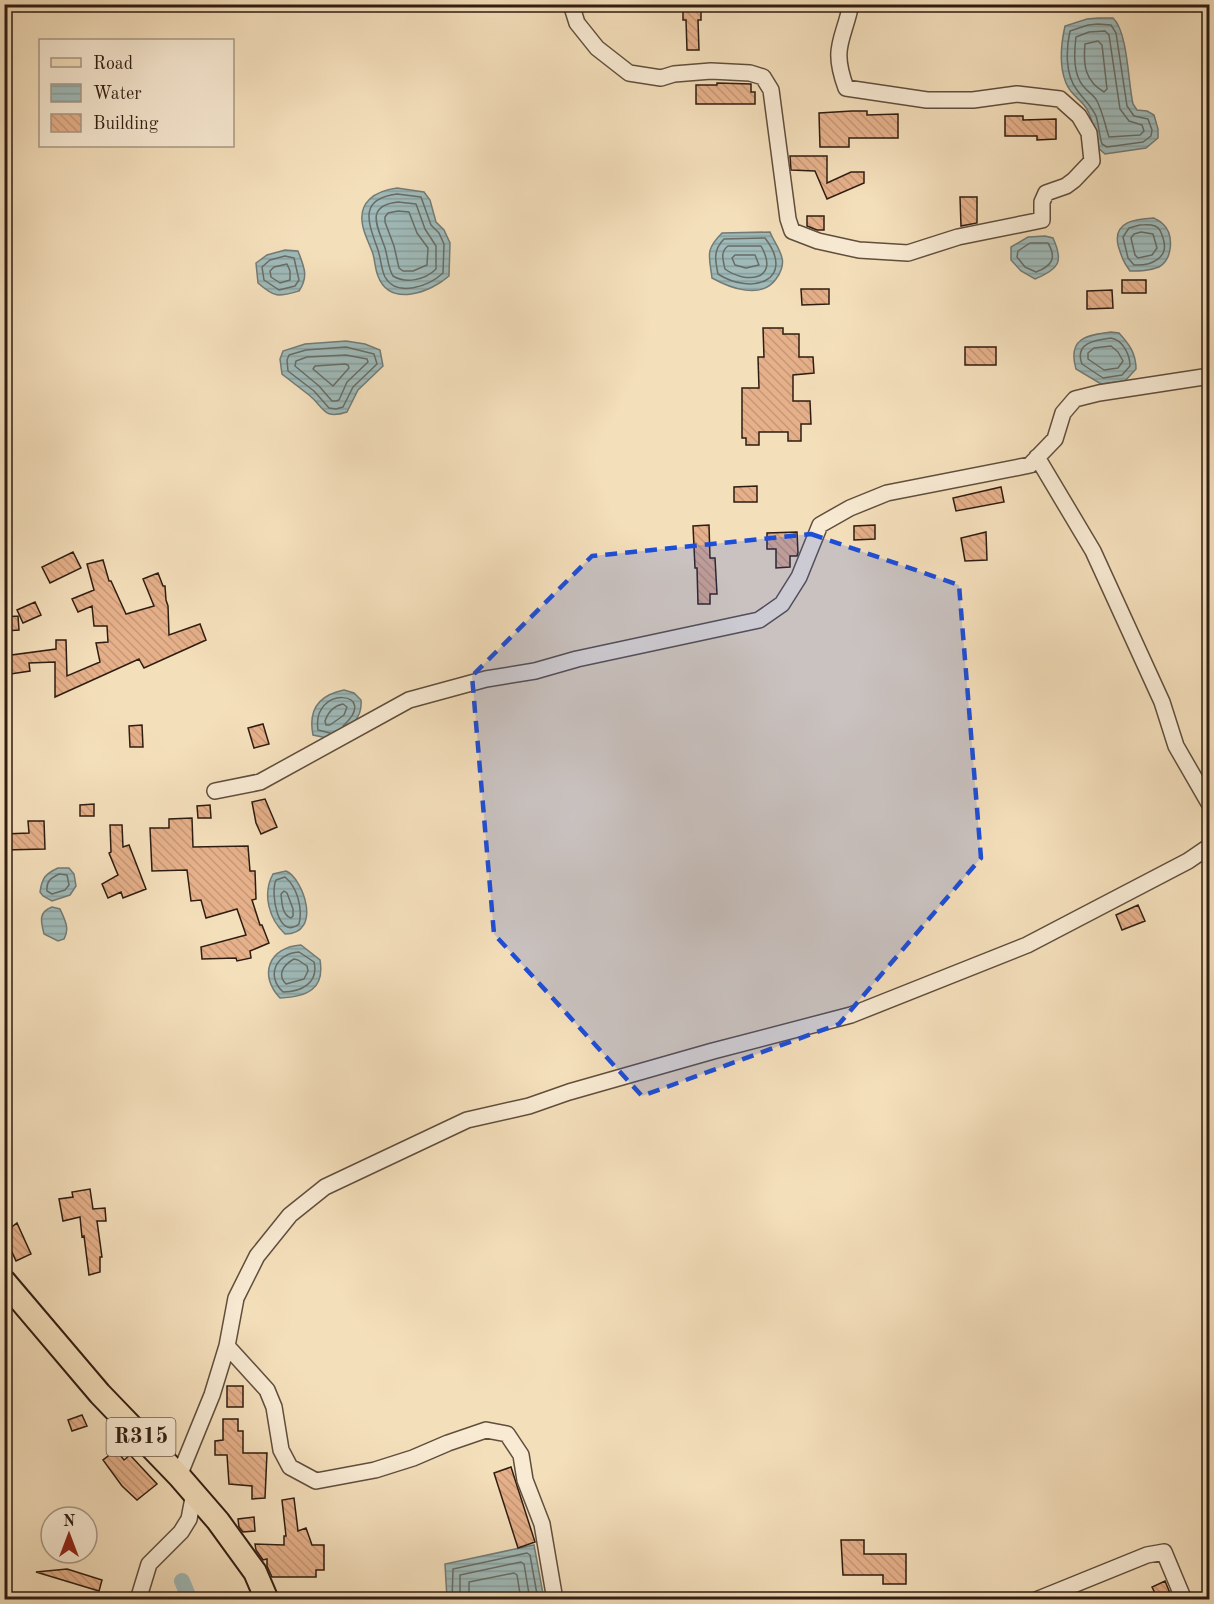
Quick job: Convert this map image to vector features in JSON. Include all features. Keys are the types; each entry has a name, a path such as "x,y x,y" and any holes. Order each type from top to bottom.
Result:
{"main road":[{"name":"R315","path":"4,1281 100,1394 194,1493 255,1572 267,1599"}],"street":[{"path":"571,4 577,23 597,48 629,73 661,78 731,71 763,77 771,90 788,219 792,231 818,241 859,250 908,253 958,237 1041,220 1042,202 1046,193 1066,186 1089,166 1092,161 1089,134 1079,116 1060,99 1017,94 973,100 927,100 846,88 838,67 839,39 851,4"},
{"path":"215,791 260,782 409,700 486,679 535,671 620,649 759,620 782,603 799,577 820,525 850,508 887,494 1030,465 1055,439 1063,413 1076,399 1099,393 1209,376"},
{"path":"1037,457 1093,551 1162,702 1176,746 1209,805"},
{"path":"179,1476 212,1395 227,1346 236,1298 257,1256 290,1215 325,1187 467,1120 529,1106 569,1092 713,1051 851,1016 1027,945 1179,866 1209,846"},
{"path":"227,1346 267,1390 274,1407 281,1450 290,1467 316,1480 375,1470 486,1430 507,1434 521,1455 525,1480 542,1524 555,1599"},
{"path":"138,1599 149,1564 181,1532 189,1519 194,1493"},
{"path":"1036,1599 1147,1555 1164,1552 1184,1599"}],"highlighted area":[{"path":"811,534 959,585 981,858 839,1024 642,1096 494,934 472,676 592,556"}],"water":[{"path":"1098,18 1113,18 1118,25 1125,46 1133,104 1137,110 1147,111 1154,115 1158,138 1146,148 1105,154 1096,146 1093,125 1087,109 1066,83 1061,55 1065,26"},
{"path":"397,188 424,192 430,200 436,222 444,230 450,243 449,276 432,287 411,294 392,292 384,286 377,273 363,227 365,204 375,195"},
{"path":"1154,218 1167,228 1169,234 1170,246 1167,258 1159,267 1130,271 1118,245 1119,231 1127,223"},
{"path":"770,232 781,255 782,264 779,275 770,285 754,291 745,290 712,278 710,253 713,244 722,233"},
{"path":"1028,237 1053,238 1058,253 1057,264 1049,272 1035,279 1021,271 1011,260 1011,247"},
{"path":"285,250 298,251 305,276 299,291 277,295 258,283 256,263 267,255"},
{"path":"1111,332 1119,333 1129,345 1135,358 1136,369 1125,381 1101,384 1076,369 1074,351 1081,340"},
{"path":"346,341 365,344 380,350 383,366 358,390 347,412 333,415 325,411 282,374 280,359 283,351 305,344"},
{"path":"344,690 354,693 361,700 357,719 332,739 313,735 312,718 317,705 335,692"},
{"path":"58,868 69,868 74,874 76,886 70,895 52,901 40,892 45,877"},
{"path":"286,871 298,884 303,894 306,916 304,925 297,932 285,934 271,914 268,890 273,874"},
{"path":"52,907 60,909 66,924 67,932 64,939 58,941 44,934 42,925 44,912"},
{"path":"301,945 320,960 320,978 317,985 306,993 280,998 270,980 270,964 281,951"},
{"path":"534,1545 544,1599 447,1599 445,1564"}],"building":[{"path":"683,4 701,4 701,20 698,20 699,50 687,50"},
{"path":"717,83 751,84 751,92 755,92 755,104 696,104 696,85 717,85"},
{"path":"867,111 867,115 898,114 898,138 849,138 849,147 820,147 819,113"},
{"path":"1005,116 1023,116 1023,120 1056,119 1056,139 1037,140 1037,136 1005,136"},
{"path":"790,156 827,156 827,183 851,172 864,172 864,183 827,199 815,171 791,170"},
{"path":"960,197 977,197 977,223 961,226"},
{"path":"807,216 824,216 824,230 807,226"},
{"path":"1122,280 1146,280 1146,293 1122,293"},
{"path":"801,289 829,289 829,304 802,305"},
{"path":"1112,290 1113,308 1087,309 1087,291"},
{"path":"763,328 783,328 783,334 799,334 799,357 813,357 814,373 793,375 793,401 810,401 811,424 801,424 801,441 788,441 788,432 759,432 759,445 746,445 746,438 742,438 742,388 759,388 758,357 764,357"},
{"path":"965,347 996,347 996,365 965,365"},
{"path":"757,486 757,502 734,502 734,487"},
{"path":"1001,487 1004,502 956,511 953,498"},
{"path":"709,525 710,558 715,558 717,594 710,594 710,604 698,604 693,526"},
{"path":"875,525 875,539 854,540 854,526"},
{"path":"797,532 797,556 790,556 790,567 776,568 776,549 767,549 767,533"},
{"path":"986,532 987,560 965,561 961,538"},
{"path":"73,552 81,568 50,583 42,567"},
{"path":"103,560 109,581 126,614 154,606 143,579 158,573 165,586 169,635 200,624 206,640 144,668 139,659 55,697 55,662 29,663 30,671 4,675 4,656 56,649 56,640 66,640 67,676 100,662 96,643 108,642 107,626 94,626 92,606 78,612 72,599 94,590 87,564"},
{"path":"35,602 41,615 23,623 17,610"},
{"path":"18,616 19,630 4,631 4,617"},
{"path":"263,724 269,744 254,748 248,728"},
{"path":"142,725 143,747 130,747 129,726"},
{"path":"265,799 277,827 261,834 256,823 252,802"},
{"path":"94,804 94,816 80,816 80,805"},
{"path":"210,805 211,818 198,818 197,806"},
{"path":"192,818 193,847 248,846 250,871 255,871 256,899 252,900 269,943 250,951 251,958 237,961 236,958 202,959 201,947 246,935 237,909 206,918 201,900 191,901 187,870 152,871 150,828 169,828 169,819"},
{"path":"28,821 44,821 45,849 4,850 4,834 29,833"},
{"path":"110,825 122,825 123,847 129,845 146,889 123,898 121,892 108,898 102,884 118,875 109,853 111,852"},
{"path":"1138,905 1145,921 1122,930 1116,915"},
{"path":"90,1189 93,1209 105,1208 106,1221 97,1221 102,1257 100,1257 100,1272 89,1275 80,1217 63,1221 59,1199 73,1197 72,1192"},
{"path":"17,1223 31,1254 16,1261 11,1250 4,1255 4,1233"},
{"path":"227,1386 243,1386 243,1407 227,1407"},
{"path":"82,1415 87,1426 72,1431 68,1420"},
{"path":"223,1419 238,1419 238,1431 243,1431 243,1453 267,1453 265,1498 252,1499 252,1486 229,1484 227,1455 215,1455 215,1441 223,1440"},
{"path":"116,1450 124,1460 130,1455 157,1484 137,1500 122,1486 103,1460"},
{"path":"511,1467 535,1542 518,1548 494,1473"},
{"path":"294,1498 298,1531 306,1528 312,1545 324,1545 324,1570 316,1570 316,1577 272,1577 267,1566 267,1559 263,1560 255,1544 284,1545 284,1536 286,1536 282,1500"},
{"path":"254,1517 255,1531 243,1532 239,1527 238,1519"},
{"path":"841,1540 864,1540 864,1554 906,1554 906,1584 883,1584 883,1575 843,1575"},
{"path":"67,1569 102,1580 99,1591 36,1572"},
{"path":"1165,1581 1172,1598 1158,1599 1152,1587"}],"waterway":[{"path":"182,1581 190,1600"}]}
